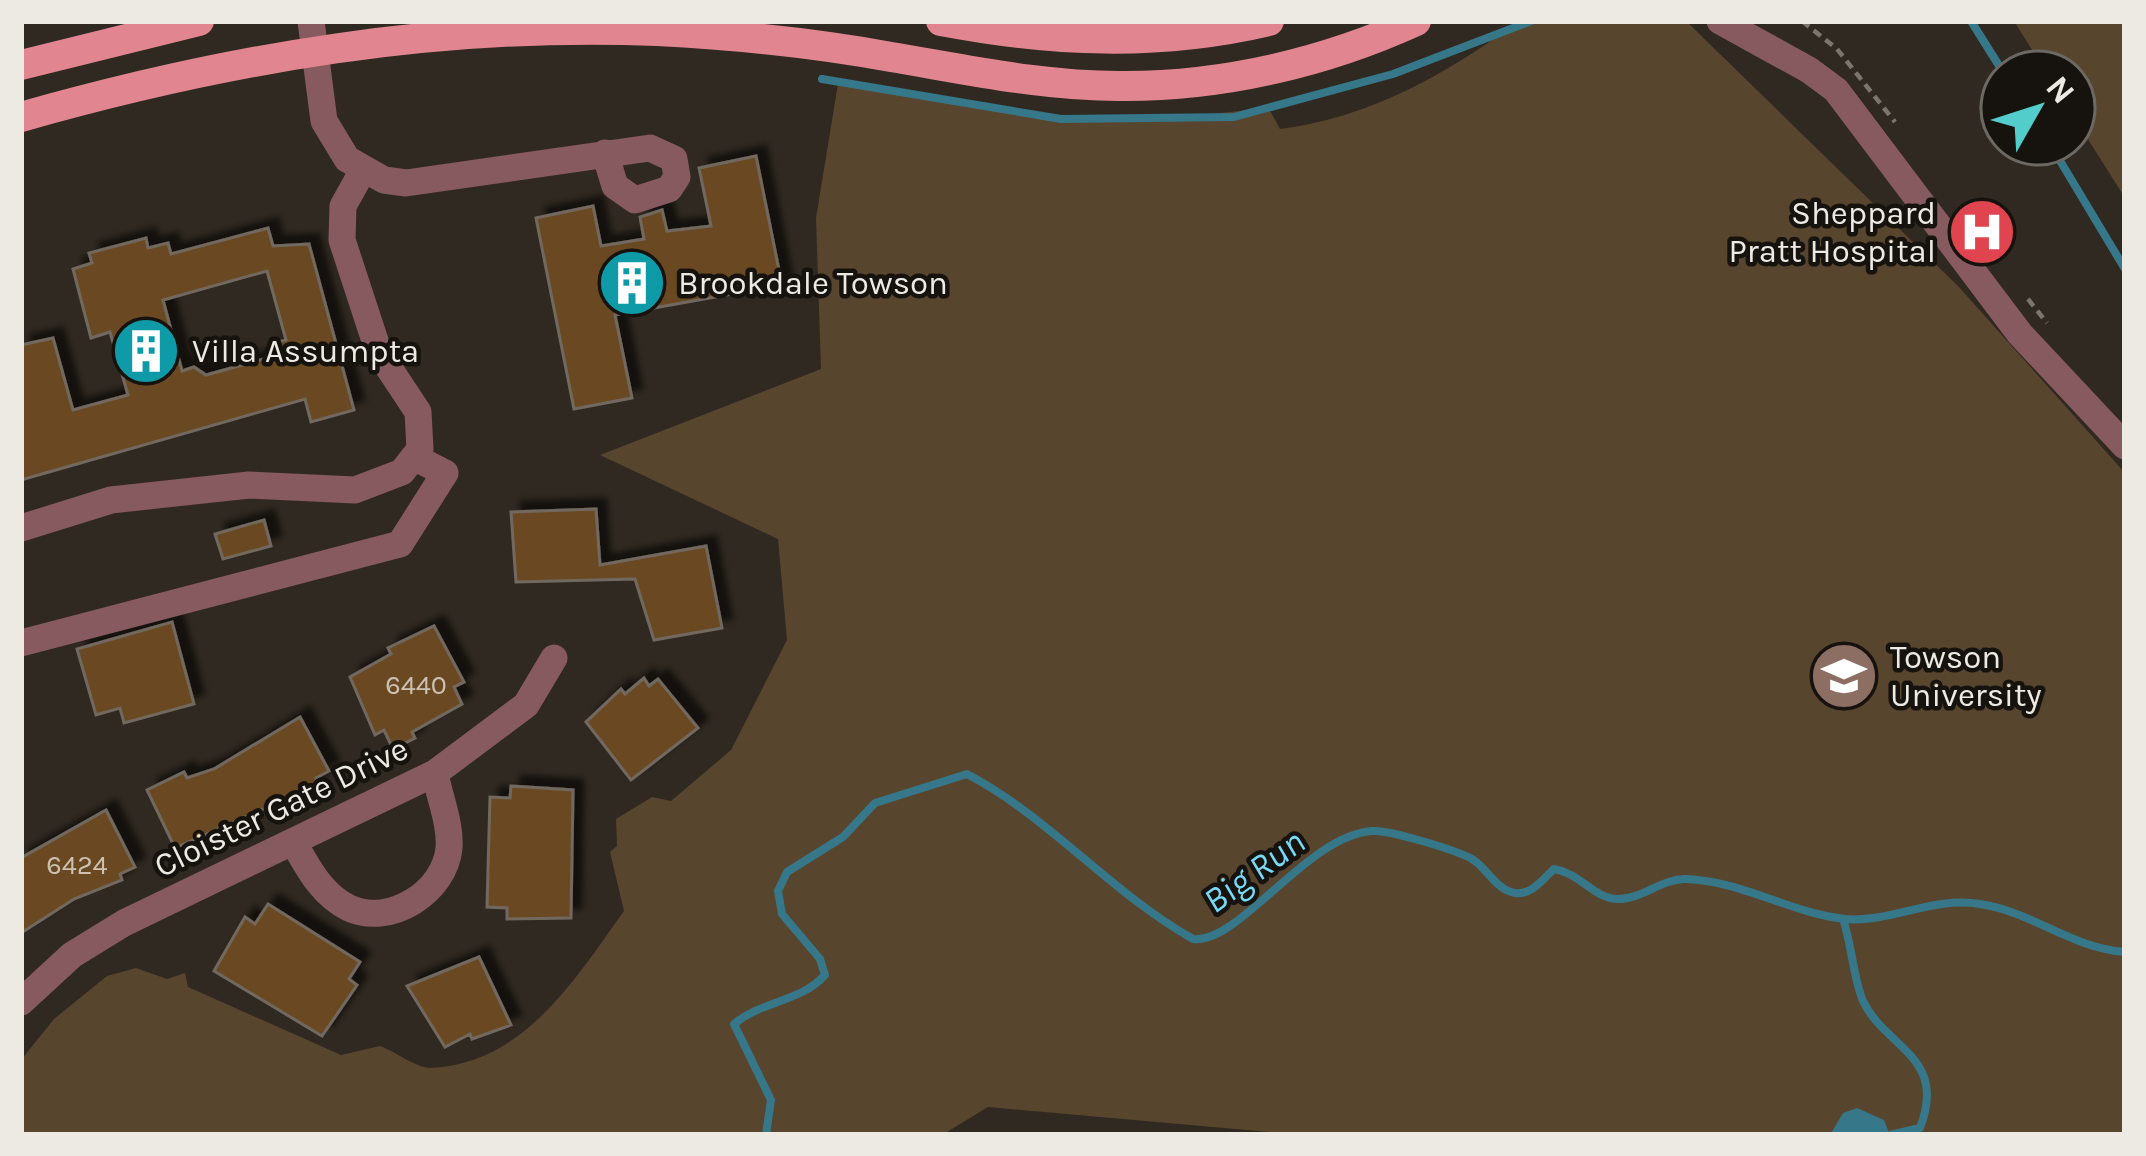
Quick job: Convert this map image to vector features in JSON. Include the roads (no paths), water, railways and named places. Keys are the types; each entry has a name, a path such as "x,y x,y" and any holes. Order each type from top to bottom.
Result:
{"main road":[{"path":"21,65 199,21"},
{"path":"941,21 1109,41 1189,36 1268,21"},
{"path":"21,117 312,35 655,31 808,44 1031,80 1126,86 1286,66 1416,21"}],"street":[{"path":"1720,21 1810,70 1836,90 2020,334 2125,446"},
{"path":"312,35 324,121 334,143 362,172 406,183 605,153"},
{"path":"21,528 134,498 249,485 355,490 402,472 420,449 418,412 379,353 341,240 343,206 362,172"},
{"path":"21,643 400,544 445,473 414,457"},
{"name":"Cloister Gate Drive","path":"21,1002 72,955 124,923 435,773 526,705 554,658"},
{"path":"294,844 311,875 350,909 388,912 412,903 431,886 449,851 435,773"}],"water":[{"path":"1857,1108 1884,1120 1890,1135 1830,1135 1843,1113"}],"waterway":[{"path":"822,79 1061,119 1234,117 1393,74 1531,21"},
{"name":"Big Run","path":"1971,21 1988,48"},
{"name":"Big Run","path":"2064,168 2125,269"},
{"name":"Big Run","path":"766,1135 771,1100 734,1024 804,991 825,975 820,959 782,914 778,891 787,872 843,837 875,803 967,774 1025,811 1135,900 1193,939 1231,925 1324,850 1373,831 1464,855 1502,888 1515,893 1532,889 1554,869 1608,898 1626,898 1686,879 1727,885 1845,919 1945,904 1980,904 2087,944 2125,952"},
{"path":"1843,919 1863,1001 1910,1055 1926,1084 1920,1128 1890,1135"}],"place":[{"name":"Sheppard Pratt Hospital","path":"1982,232"},
{"name":"Brookdale Towson","path":"632,283"},
{"name":"Villa Assumpta","path":"146,351"},
{"name":"Towson University","path":"1844,676"}]}
